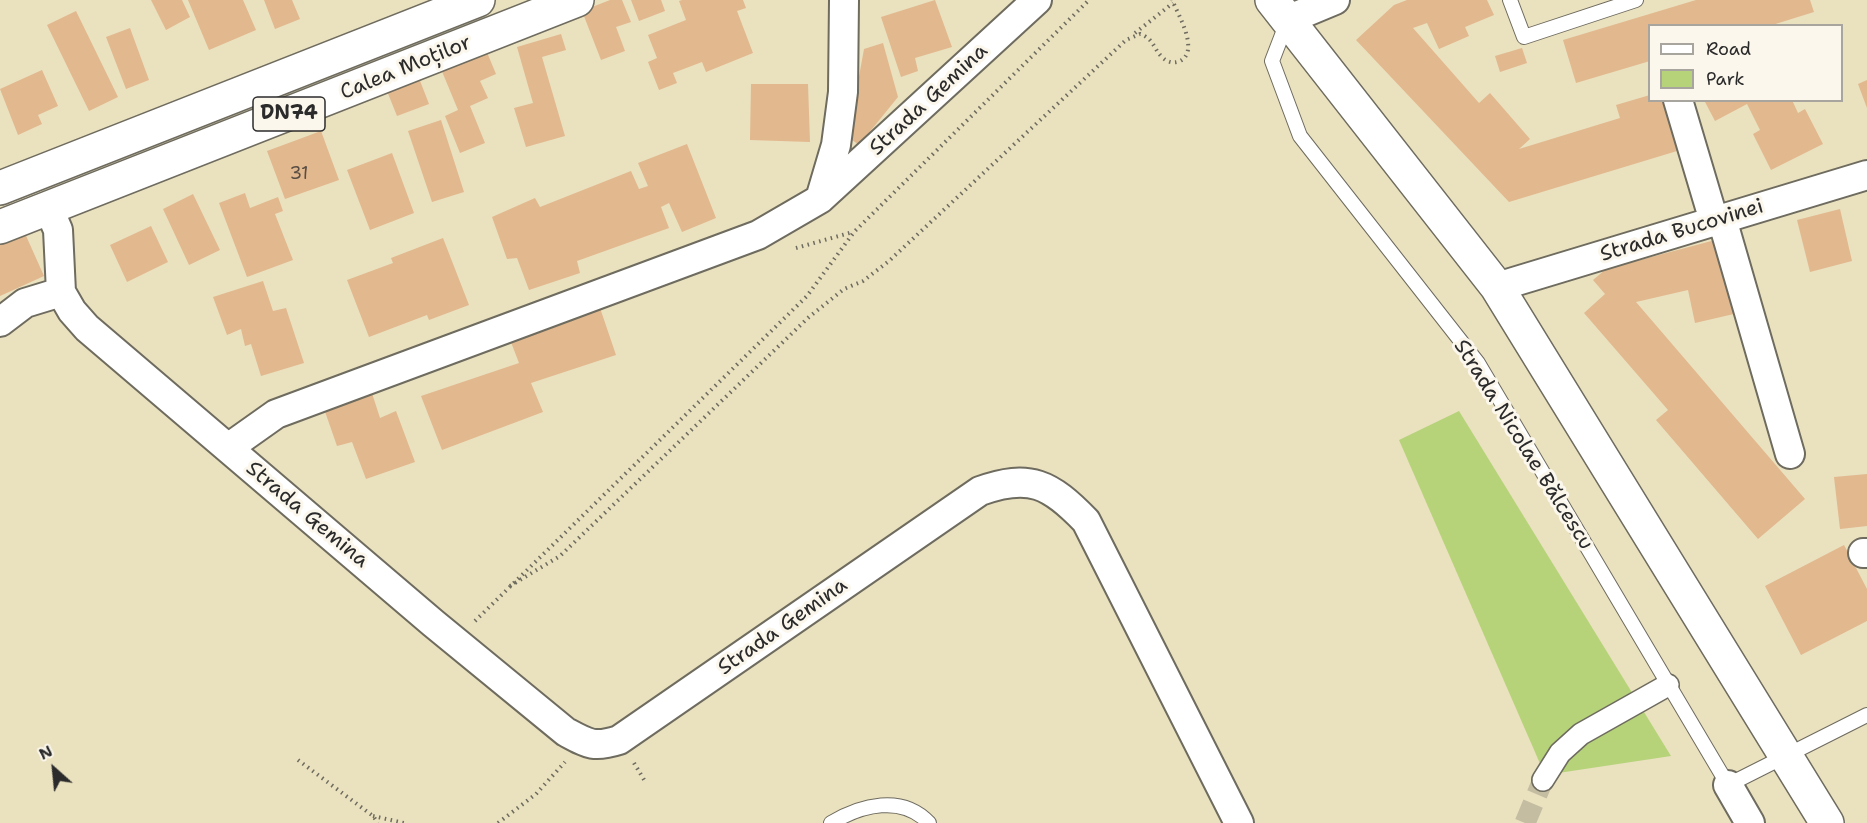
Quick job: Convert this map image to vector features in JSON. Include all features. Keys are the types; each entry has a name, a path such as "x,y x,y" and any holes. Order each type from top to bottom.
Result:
{"main road":[{"name":"Calea Moților","path":"0,188 478,0"},
{"name":"Calea Moților","path":"0,227 577,0"},
{"path":"1279,10 1497,287 1787,754 1827,823"}],"street":[{"name":"Strada Gemina","path":"820,199 836,145 843,92 844,0"},
{"name":"Strada Gemina","path":"228,448 276,414 758,235 820,199 1037,0"},
{"path":"1279,10 1335,0"},
{"path":"1679,102 1718,220 1790,454"},
{"name":"Strada Bucovinei","path":"1497,287 1867,174"},
{"path":"0,321 26,303 61,292 58,230 49,209"},
{"name":"Strada Gemina","path":"61,292 72,311 87,328 455,641 566,732 583,742 599,746 619,740 980,491 1006,482 1029,482 1061,495 1086,521 1239,823"},
{"path":"1543,780 1560,753 1576,737 1668,685"},
{"path":"1728,785 1750,823"}],"lane":[{"path":"1510,0 1524,37 1636,0"},
{"name":"Strada Nicolae Bălcescu","path":"1279,10 1272,61 1300,136 1478,363 1728,785"},
{"path":"1728,785 1867,715"},
{"path":"831,823 862,808 894,804 924,817 929,823"}],"path":[{"path":"455,641 807,296 854,232 1089,0"},
{"path":"510,586 560,556 809,316 844,289 863,281 889,261 1132,36 1172,2 1189,49 1185,58 1177,62 1170,62 1162,57 1149,37 1140,34 1132,36"},
{"path":"498,823 536,794 583,742"},
{"path":"298,760 373,816 378,823"},
{"path":"373,816 404,823"}],"green space":[{"path":"1459,411 1671,756 1545,775 1399,440"}],"building":[{"path":"151,0 182,0 190,17 166,30"},
{"path":"188,0 243,0 256,30 209,50"},
{"path":"264,0 292,0 300,19 275,29"},
{"path":"610,0 622,0 631,22 616,27 625,51 601,60 582,11"},
{"path":"631,0 661,0 665,11 639,21"},
{"path":"743,0 746,8 737,11 753,53 706,72 702,62 673,73 677,83 659,90 648,62 657,58 648,35 686,20 679,1"},
{"path":"935,0 952,47 915,58 918,71 901,77 881,17"},
{"path":"1407,0 1487,0 1494,15 1465,27 1469,36 1439,49 1427,23 1413,28 1479,103 1490,93 1530,139 1519,149 1620,118 1616,105 1648,96 1648,102 1665,102 1677,151 1509,202 1356,40 1394,5"},
{"path":"1696,0 1810,0 1814,12 1775,24 1648,24 1648,62 1576,83 1563,40"},
{"path":"76,11 118,97 89,111 47,25"},
{"path":"130,28 149,80 126,89 106,37"},
{"path":"561,34 566,50 542,57 565,136 526,147 514,108 533,103 517,47"},
{"path":"883,43 898,97 859,145 848,137 864,49"},
{"path":"1522,48 1527,63 1500,72 1495,56"},
{"path":"486,50 496,74 480,81 488,98 470,106 485,143 460,153 445,116 458,110 441,69"},
{"path":"42,70 58,106 38,115 42,124 18,135 0,89"},
{"path":"417,73 429,104 397,116 385,86"},
{"path":"1867,80 1867,108 1858,84"},
{"path":"751,84 808,84 810,142 750,140"},
{"path":"1705,102 1793,102 1798,113 1805,109 1823,144 1771,170 1753,134 1760,130 1747,104 1715,121"},
{"path":"441,120 464,192 432,202 408,131"},
{"path":"321,131 339,180 285,199 267,151"},
{"path":"687,144 716,218 682,232 669,203 661,207 669,228 577,261 580,273 529,290 517,258 507,259 492,217 535,198 540,207 631,171 639,189 648,186 638,163"},
{"path":"392,153 414,213 370,230 347,170"},
{"path":"245,193 250,208 278,197 283,211 275,214 293,260 247,277 219,203"},
{"path":"193,194 220,250 189,265 163,209"},
{"path":"1840,209 1852,261 1810,272 1797,220"},
{"path":"151,226 168,262 127,282 110,245"},
{"path":"23,229 44,276 0,296 0,239"},
{"path":"443,238 469,305 429,320 427,315 369,337 347,280 393,263 391,258"},
{"path":"1719,239 1738,313 1695,323 1688,290 1636,302 1805,499 1758,539 1656,420 1668,410 1584,313 1605,294 1593,280 1606,269"},
{"path":"263,281 273,311 286,308 304,363 261,376 251,344 245,346 241,329 227,335 213,297"},
{"path":"599,305 616,355 531,383 543,412 442,450 421,396 519,363 509,337"},
{"path":"369,384 380,418 396,411 415,462 366,479 352,442 337,446 322,403"},
{"path":"1867,474 1867,526 1840,529 1834,477"},
{"path":"1844,545 1867,589 1867,621 1801,655 1765,586"}],"tunnel":[{"path":"1525,823 1543,780"}]}
